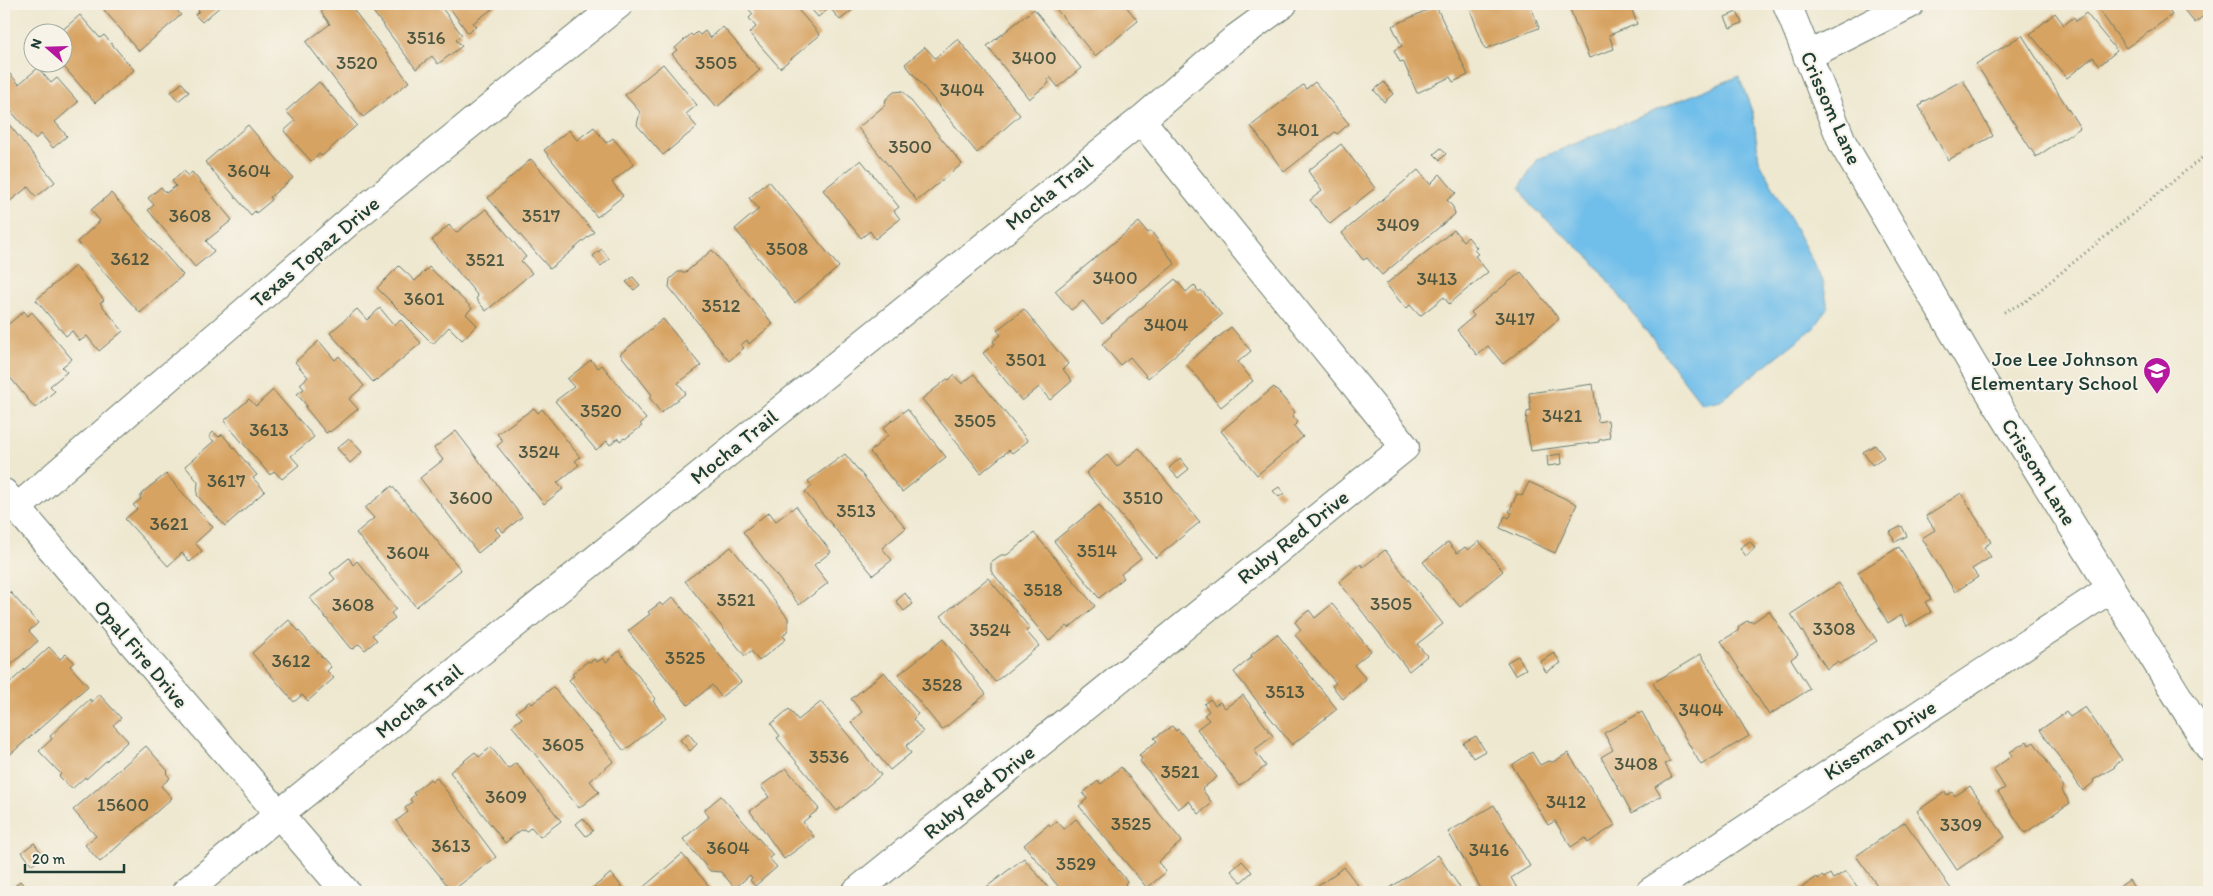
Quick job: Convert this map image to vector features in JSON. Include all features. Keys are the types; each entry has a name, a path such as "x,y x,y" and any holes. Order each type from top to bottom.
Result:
{"street":[{"name":"Texas Topaz Drive","path":"10,501 350,220 619,4"},
{"name":"Mocha Trail","path":"186,892 278,815 1141,120 1236,38 1283,4"},
{"name":"Crissom Lane","path":"1787,4 1843,144 1978,374 2209,747"},
{"path":"1807,56 1910,4"},
{"name":"Ruby Red Drive","path":"856,892 1405,447 1141,120"},
{"name":"Opal Fire Drive","path":"10,501 278,815"},
{"name":"Kissman Drive","path":"1650,892 2110,589"},
{"path":"278,815 346,892"}],"path":[{"path":"2004,312 2025,302 2209,152"}],"water":[{"path":"1739,76 1753,114 1759,160 1823,281 1828,308 1815,327 1721,400 1702,404 1592,260 1531,206 1520,187 1538,159"}],"building":[{"path":"99,4 172,4 181,15 139,51"},
{"path":"193,4 222,5 202,22 195,15 199,11"},
{"path":"332,4 349,4 409,82 363,117 306,42 330,24 321,12"},
{"path":"375,4 439,4 462,35 456,40 462,46 438,64 432,56 416,69 374,13 379,9"},
{"path":"447,4 499,4 473,23 476,27 468,33"},
{"path":"744,4 793,4 820,35 780,68 749,33 756,27 749,18 753,14"},
{"path":"807,4 860,4 840,20 830,8 818,17"},
{"path":"1052,4 1124,4 1138,21 1095,56"},
{"path":"1468,4 1530,4 1539,28 1485,49"},
{"path":"1568,4 1630,4 1637,24 1609,35 1614,49 1589,58"},
{"path":"2095,4 2165,4 2172,15 2126,48"},
{"path":"2179,4 2209,4 2209,11 2195,23"},
{"path":"1436,6 1468,75 1453,82 1450,77 1417,93 1403,61 1400,62 1394,50 1402,46 1392,26"},
{"path":"1034,9 1081,68 1058,87 1050,77 1047,80 1049,83 1029,99 987,46"},
{"path":"1737,12 1742,23 1730,28 1725,17"},
{"path":"2055,13 2064,25 2074,17 2076,21 2086,13 2117,51 2100,65 2093,57 2067,78 2030,34"},
{"path":"80,15 100,38 104,35 134,70 95,103 69,72 72,72 72,22"},
{"path":"723,27 760,70 717,107 672,54 677,50 675,48 691,34 693,36 697,32 700,35 705,31 710,38"},
{"path":"2022,35 2080,128 2036,157 1976,64"},
{"path":"958,39 1020,115 977,153 905,64 925,47 935,58"},
{"path":"663,64 697,105 686,114 697,127 663,155 637,125 640,112 625,95"},
{"path":"33,72 41,72 51,83 57,78 78,102 55,122 67,136 53,148 41,134 35,139 4,103 4,78 9,73 19,84"},
{"path":"1963,80 1993,136 1948,160 1919,106 1921,103"},
{"path":"319,82 357,125 322,156 319,154 311,161 284,131 295,121 286,111"},
{"path":"1315,82 1349,124 1337,134 1335,132 1284,172 1251,126 1303,85 1306,89"},
{"path":"1384,82 1393,94 1384,102 1374,90"},
{"path":"182,83 189,92 178,101 171,92"},
{"path":"903,91 962,164 917,201 858,128 885,105 886,99 894,92"},
{"path":"4,118 55,182 36,197 28,187 4,206"},
{"path":"248,125 293,178 270,197 272,200 251,215 205,162"},
{"path":"594,127 606,143 613,138 634,164 612,182 623,196 597,217 544,150 569,130 577,140"},
{"path":"1341,144 1375,188 1330,224 1310,200 1322,191 1308,171"},
{"path":"1441,148 1446,154 1440,160 1434,154"},
{"path":"531,159 594,232 550,269 488,198"},
{"path":"861,160 899,207 894,211 900,219 875,239 870,231 861,238 823,190"},
{"path":"1418,170 1430,184 1440,174 1456,193 1447,200 1453,207 1455,214 1382,275 1367,258 1363,260 1342,233"},
{"path":"184,171 188,176 192,172 232,220 206,241 214,251 195,267 148,210 154,205 148,198 161,187 166,193 176,186 172,181"},
{"path":"769,181 839,267 795,303 735,229 759,209 749,198"},
{"path":"111,193 183,275 140,313 77,242 100,221 91,210"},
{"path":"486,209 526,257 521,261 532,273 486,311 476,299 478,296 432,240 449,225 456,233"},
{"path":"1139,222 1148,233 1151,231 1175,264 1102,324 1083,301 1071,310 1055,291"},
{"path":"1454,230 1463,241 1468,237 1477,248 1474,250 1478,254 1475,256 1488,272 1449,304 1444,297 1420,316 1410,305 1406,309 1386,284"},
{"path":"602,249 609,259 601,266 593,256"},
{"path":"712,250 773,324 749,344 747,340 741,345 744,348 729,361 669,287 670,279 678,272 686,272"},
{"path":"75,266 104,300 100,303 123,331 99,351 87,336 80,341 72,331 66,336 36,300"},
{"path":"399,266 415,281 429,267 472,308 466,314 477,325 462,340 449,327 433,344 377,288"},
{"path":"1521,272 1559,319 1503,364 1488,346 1477,355 1457,330 1474,316 1471,312"},
{"path":"633,277 640,285 634,290 626,282"},
{"path":"1175,279 1186,292 1194,285 1199,292 1201,290 1222,315 1148,378 1130,357 1120,365 1102,344"},
{"path":"380,308 394,325 401,320 421,343 373,382 330,333 357,309 367,320"},
{"path":"1024,309 1068,364 1063,369 1072,381 1050,400 1039,387 1022,401 983,353 995,344 993,341 1001,335 997,330"},
{"path":"24,311 28,316 32,312 72,359 62,367 67,372 50,386 55,391 35,408 4,370 4,337 8,334 4,328"},
{"path":"663,319 701,366 678,383 686,393 661,413 649,397 652,395 620,354"},
{"path":"1231,327 1251,351 1238,362 1253,381 1221,407 1186,364"},
{"path":"319,341 335,360 339,356 364,386 349,399 358,409 330,432 326,433 297,394 304,389 300,384 308,377 295,362"},
{"path":"591,360 598,368 602,365 646,419 640,424 642,426 625,439 620,441 618,438 610,445 607,441 596,450 555,401 574,387 567,379"},
{"path":"974,374 1028,441 1012,453 1009,450 981,473 922,399 954,375 962,384"},
{"path":"1593,384 1598,422 1608,420 1610,438 1599,440 1599,442 1531,451 1526,423 1527,412 1531,411 1529,393"},
{"path":"1274,387 1295,412 1292,415 1298,422 1294,426 1303,437 1257,475 1221,431"},
{"path":"273,390 314,437 291,456 299,465 282,479 274,471 270,475 224,421 249,399 256,406"},
{"path":"534,408 538,413 542,409 580,457 575,461 579,465 557,483 563,489 544,504 497,446 503,441 497,434"},
{"path":"907,409 946,457 902,492 870,452 888,435 883,428"},
{"path":"456,431 522,517 503,532 499,526 495,529 500,535 478,553 420,478 443,460 434,448"},
{"path":"213,432 219,437 222,434 257,475 253,478 265,491 225,526 197,495 198,482 185,466 214,441 209,437"},
{"path":"349,438 362,452 350,463 337,448"},
{"path":"1875,445 1884,457 1872,465 1863,452"},
{"path":"1139,448 1200,522 1156,558 1086,473 1107,455 1117,467"},
{"path":"845,454 906,528 882,548 892,560 873,575 805,492 812,486 808,481"},
{"path":"1561,454 1562,464 1548,466 1547,456"},
{"path":"1180,458 1189,469 1178,478 1169,468"},
{"path":"166,474 213,527 195,543 202,551 190,562 182,553 168,566 125,519 137,509 133,505 141,499 140,497 143,492"},
{"path":"1529,482 1577,504 1555,553 1500,528 1505,516 1509,518 1512,513 1509,512 1517,494 1522,496"},
{"path":"392,486 461,570 416,607 356,533 374,518 365,508"},
{"path":"1279,487 1284,493 1279,497 1273,491"},
{"path":"1961,493 1991,542 1984,547 1991,557 1972,569 1978,577 1955,592 1922,538 1935,530 1926,516"},
{"path":"1099,505 1141,558 1121,574 1124,578 1099,598 1054,541"},
{"path":"796,506 831,552 814,565 828,583 799,605 743,532 769,512 776,521"},
{"path":"1902,526 1907,536 1895,542 1890,532"},
{"path":"1034,533 1095,606 1069,628 1067,626 1049,641 991,571 991,562 1001,555 1007,555"},
{"path":"1479,541 1503,571 1460,607 1423,562 1448,542 1457,553 1465,547 1468,550"},
{"path":"1750,541 1755,548 1746,556 1740,548"},
{"path":"731,547 788,618 788,630 783,636 786,639 759,661 751,651 745,656 685,581"},
{"path":"1899,547 1931,599 1925,602 1931,612 1907,626 1901,615 1888,623 1858,572"},
{"path":"1385,550 1443,624 1417,644 1427,656 1409,671 1339,582 1361,564 1363,567"},
{"path":"349,558 353,565 357,561 396,609 391,613 395,618 372,635 377,640 365,650 359,644 353,649 350,648 310,598 335,579 330,573"},
{"path":"988,578 1030,628 1026,631 1039,646 995,682 941,616"},
{"path":"1839,583 1877,641 1849,659 1839,664 1837,662 1827,669 1791,614"},
{"path":"10,592 38,623 29,631 38,641 4,671 4,598"},
{"path":"905,593 913,604 904,611 896,601"},
{"path":"673,597 741,682 721,697 712,685 688,705 628,631 650,614 648,612 660,603 663,606"},
{"path":"1332,604 1371,651 1354,665 1366,679 1343,699 1332,686 1336,683 1295,635 1301,630 1295,622 1309,610 1315,618"},
{"path":"1769,611 1798,654 1791,659 1810,689 1769,715 1721,641 1738,631 1739,626 1747,621 1753,622"},
{"path":"289,620 331,667 327,671 334,678 308,701 302,695 294,702 252,653"},
{"path":"1277,634 1337,709 1292,745 1234,672"},
{"path":"943,639 986,694 942,730 898,675"},
{"path":"49,647 60,659 66,654 74,662 70,666 88,686 5,759 4,688"},
{"path":"619,651 656,699 653,701 666,718 624,751 569,680 574,676 572,674 588,661 590,662 595,659 597,662 603,658 606,662"},
{"path":"1554,653 1561,663 1546,672 1540,662"},
{"path":"1701,654 1749,736 1701,765 1653,683"},
{"path":"1518,656 1526,669 1515,675 1507,662"},
{"path":"884,672 918,714 913,719 923,732 906,746 911,753 890,770 851,722 862,712 851,699"},
{"path":"553,687 614,761 590,781 599,792 579,808 512,726 522,718 516,712 530,701 532,704"},
{"path":"99,694 121,718 113,725 128,741 86,779 85,777 72,789 59,776 61,774 39,751 52,739 50,736 90,699 92,702"},
{"path":"1243,695 1273,736 1254,750 1266,766 1239,786 1197,729 1209,720 1204,715 1209,711 1204,704 1210,699 1215,705 1220,702 1225,708"},
{"path":"821,702 881,775 837,811 777,738 780,736 771,724 789,709 798,720"},
{"path":"2085,707 2122,760 2115,767 2093,780 2094,782 2083,791 2040,730 2066,712 2070,717"},
{"path":"1642,712 1670,762 1665,764 1672,777 1655,787 1661,796 1632,813 1601,757 1613,750 1604,733"},
{"path":"1172,726 1176,731 1178,729 1217,777 1202,789 1212,803 1199,814 1189,801 1178,809 1140,761 1142,759 1139,755 1157,741 1154,738"},
{"path":"688,733 697,744 690,751 680,740"},
{"path":"1476,736 1485,751 1473,758 1463,743"},
{"path":"2027,741 2029,745 2034,742 2064,787 2061,789 2070,803 2025,833 1998,792 2005,788 1993,769 2012,756 2010,752"},
{"path":"146,746 168,771 166,773 170,778 161,786 172,798 100,862 85,845 96,836 73,810"},
{"path":"491,747 508,769 516,763 561,821 540,837 531,827 527,831 521,830 505,843 450,772 475,752 479,757"},
{"path":"1532,752 1540,765 1548,761 1553,762 1568,753 1615,825 1588,843 1585,838 1571,847 1555,821 1548,825 1512,765"},
{"path":"1121,767 1182,841 1158,862 1166,872 1147,888 1079,806 1087,799 1083,793 1098,781 1101,784"},
{"path":"786,768 819,809 803,822 814,837 784,859 750,811 769,797 761,786"},
{"path":"436,777 496,857 452,891 396,821 408,812 405,808 412,802 410,799 415,795 413,793 430,779 432,781"},
{"path":"1970,786 2005,837 1957,870 1917,811 1945,792 1947,795 1952,792 1955,796"},
{"path":"721,796 773,855 769,858 777,867 755,886 750,880 752,878 750,875 735,888 721,872 710,871 683,839 709,817 704,810"},
{"path":"1494,805 1530,866 1511,878 1517,888 1510,892 1483,892 1448,832"},
{"path":"583,818 593,831 586,836 576,824"},
{"path":"1076,819 1127,881 1125,884 1127,887 1121,892 1063,892 1024,845 1049,824 1051,826 1057,821 1064,829"},
{"path":"1905,822 1953,892 1882,892 1856,856"},
{"path":"34,843 44,856 32,865 22,852"},
{"path":"682,854 714,892 639,891"},
{"path":"1438,855 1463,892 1394,892 1390,888"},
{"path":"1024,858 1052,892 987,892 984,889"},
{"path":"1242,861 1252,872 1241,882 1231,871"},
{"path":"1344,867 1363,892 1310,892"},
{"path":"1846,871 1861,892 1799,892 1798,890 1817,877 1818,879 1822,876 1824,878 1830,874 1833,879"},
{"path":"611,873 626,892 588,892"},
{"path":"2129,880 2137,892 2122,892 2119,887"},
{"path":"20,881 30,892 8,892"}],"place":[{"name":"Joe Lee Johnson Elementary School","path":"2157,395"}]}
